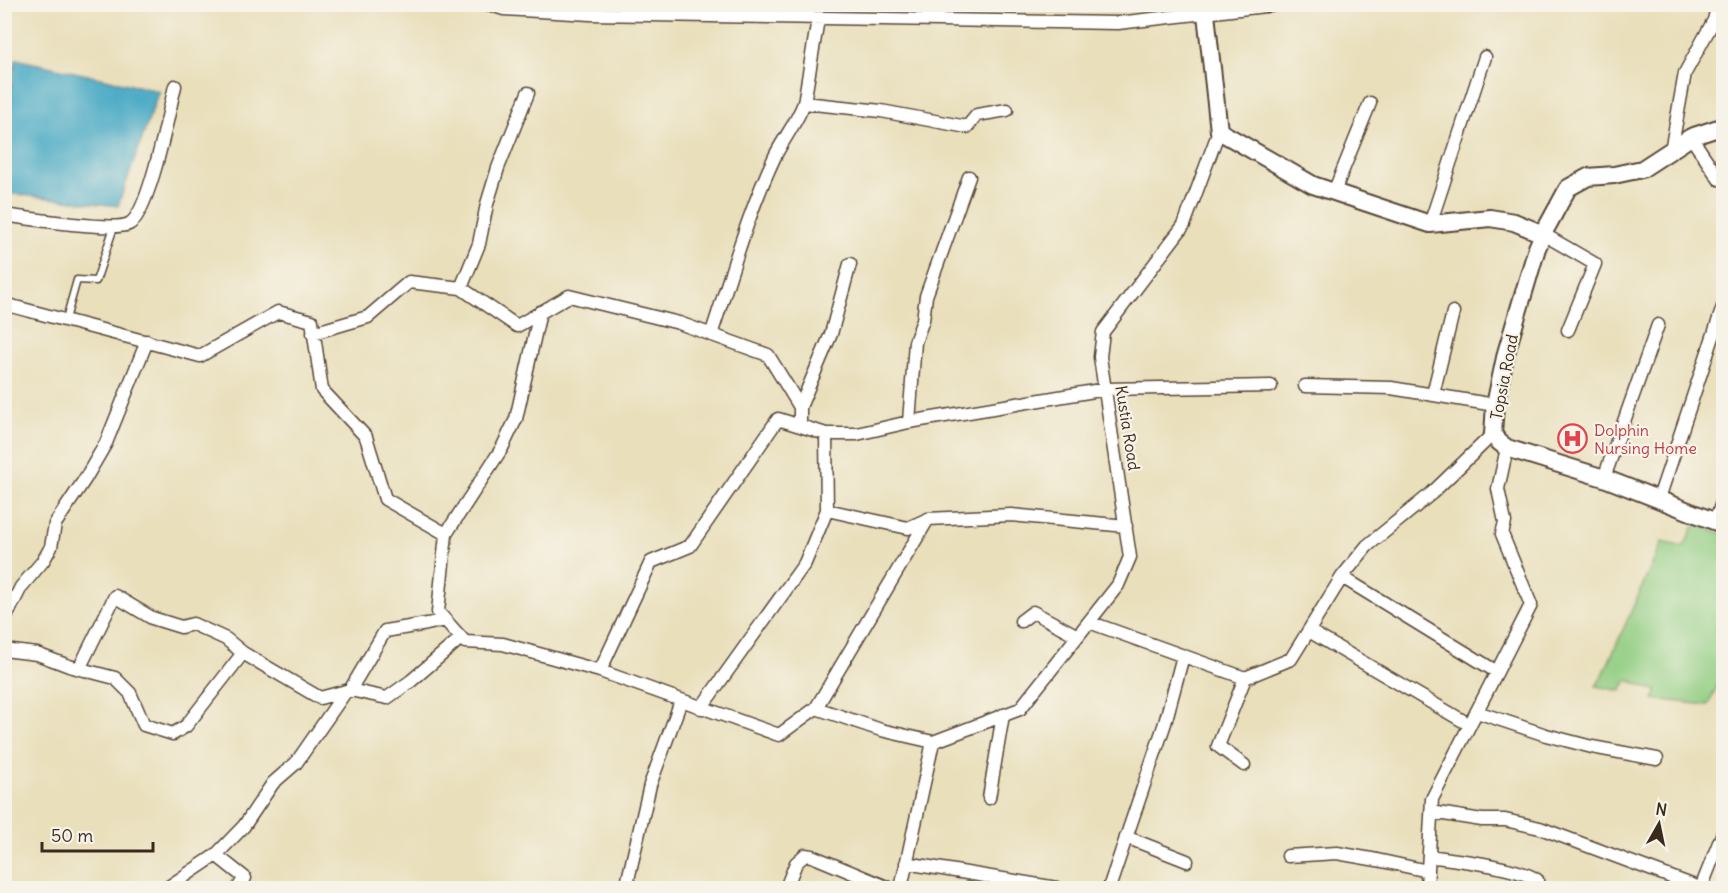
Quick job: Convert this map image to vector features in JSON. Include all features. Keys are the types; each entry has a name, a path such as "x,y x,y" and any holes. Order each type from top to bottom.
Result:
{"street":[{"path":"488,4 504,9 590,14 1118,23 1207,8 1282,4"},
{"path":"1671,151 1685,73 1714,20 1718,4"},
{"path":"1207,8 1219,131 1313,185 1430,224 1490,218 1514,222 1543,234 1595,264 1568,330"},
{"path":"711,335 752,212 776,155 804,103 818,19"},
{"path":"1430,224 1485,57"},
{"path":"4,215 74,224 114,226 127,225 136,219 148,194 175,86"},
{"path":"461,288 480,244 487,204 498,168 528,93"},
{"path":"804,103 881,111 968,127 977,115 1007,110"},
{"path":"1334,192 1370,104"},
{"path":"1671,151 1691,137 1724,126"},
{"name":"Kustia Road","path":"933,742 1020,709 1118,585 1130,557 1100,357 1103,332 1184,225 1219,131"},
{"path":"1691,137 1719,179 1724,179"},
{"name":"Topsia Road","path":"1671,151 1642,169 1614,175 1588,177 1568,188 1543,234 1506,353 1495,405 1493,434 1507,448 1604,478 1719,523"},
{"path":"909,422 915,342 926,296 969,177"},
{"path":"800,426 800,407 831,334 850,264"},
{"path":"314,333 368,317 409,282 461,288 516,326 568,296 679,322 768,356 800,407"},
{"path":"4,304 200,356 278,312 312,321 322,390 366,437 385,499 446,534"},
{"path":"1659,498 1723,307"},
{"path":"540,312 516,419 502,448 446,534 438,612 465,642 503,644 600,671 779,735 816,708 928,519"},
{"path":"1433,394 1453,312"},
{"path":"1604,478 1658,325"},
{"path":"4,621 21,587 43,561 51,547 55,524 86,479 106,443 147,341"},
{"path":"600,671 651,562 690,546 778,419 826,434 857,434 909,422 1106,389 1271,386"},
{"path":"1305,386 1391,388 1495,405"},
{"path":"701,708 805,563 827,510 826,434"},
{"path":"1089,622 1245,678 1291,659 1342,578 1367,546 1432,493 1493,434"},
{"path":"1427,888 1431,799 1531,605 1502,534 1505,522 1498,489 1507,448"},
{"path":"1719,523 1724,497"},
{"path":"827,510 908,528 928,519 1011,515 1126,526"},
{"path":"1342,578 1497,672"},
{"path":"79,669 115,596 152,618 180,627 193,624 226,639 243,653 320,698 348,691 387,698 411,681 461,638"},
{"path":"1021,621 1033,612 1078,636"},
{"path":"168,888 216,855 244,826 273,783 296,763 348,691 385,631 445,620"},
{"path":"1309,631 1470,725"},
{"path":"4,650 37,654 79,669 115,678 130,693 144,725 173,735 186,726 243,653"},
{"path":"1109,888 1165,723 1184,656"},
{"path":"1244,765 1218,746 1245,678"},
{"path":"626,888 650,785 681,701"},
{"path":"816,708 881,730 933,742 901,888"},
{"path":"1477,712 1546,735 1592,747 1657,759"},
{"path":"989,798 1003,715"},
{"path":"1431,813 1482,820 1505,820 1540,828 1700,888 1724,830"},
{"path":"1126,837 1187,861"},
{"path":"1288,856 1337,854 1428,871"},
{"path":"216,855 245,878 238,888"},
{"path":"786,888 795,863 805,855 889,888"},
{"path":"1429,856 1492,866 1531,876 1537,880 1534,888"},
{"path":"906,863 1057,888"}],"lane":[{"path":"66,319 77,280 96,281 114,226"}],"green space":[{"path":"1695,524 1723,534 1723,675 1708,705 1653,699 1657,691 1627,680 1621,691 1596,686 1662,542 1684,547"}],"water":[{"path":"16,59 159,91 118,206 5,193 5,124"}],"place":[{"name":"Dolphin Nursing Home","path":"1573,439"}]}
